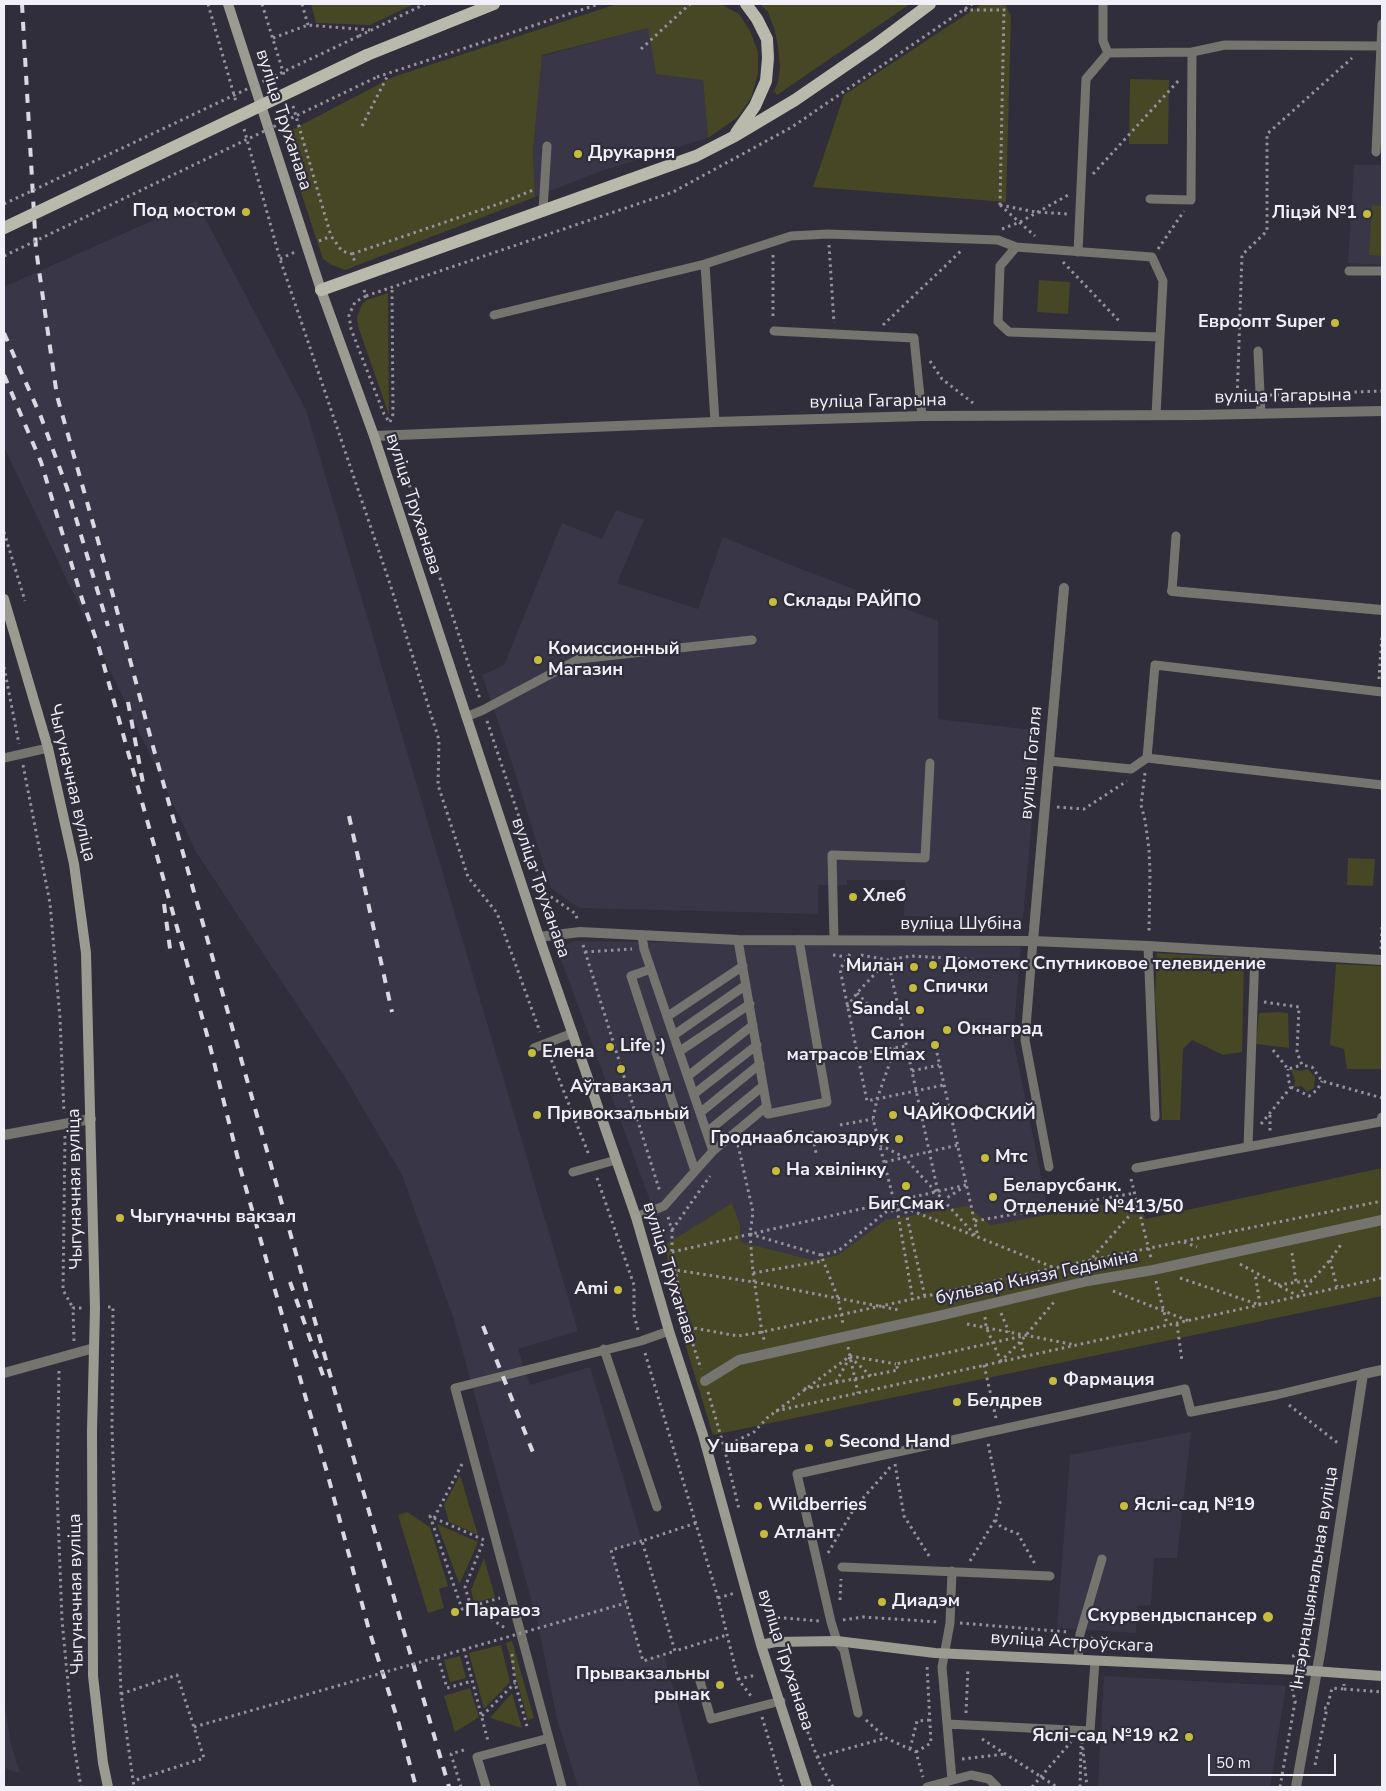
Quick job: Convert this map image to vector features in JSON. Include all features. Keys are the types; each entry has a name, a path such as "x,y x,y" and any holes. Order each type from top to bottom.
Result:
{"main road":[{"name":"вуліца Труханава","path":"228,4 322,290 374,436 539,936 636,1217 703,1435 761,1645 781,1701 807,1787"},
{"path":"4,228 368,55 494,4"},
{"path":"733,137 755,106 766,81 767,39 757,19 746,4"},
{"path":"322,290 696,156 733,137 795,100 875,45 930,4"},
{"name":"Чыгуначная вуліца","path":"4,599 48,748 74,864 86,953 95,1308 92,1431 93,1676 103,1764 108,1787"},
{"name":"вуліца Астроўскага","path":"761,1645 775,1642 837,1641 945,1654 1318,1671 1382,1676"}],"street":[{"name":"вуліца Гагарына","path":"374,436 714,422 922,416 1260,414 1382,411"},
{"name":"вуліца Гогаля","path":"1033,941 1064,588"},
{"path":"1172,591 1382,610"},
{"name":"вуліца Шубіна","path":"539,936 580,932 738,940 1033,941 1381,960"},
{"path":"4,1135 91,1119"},
{"name":"бульвар Князя Гедыміна","path":"705,1381 739,1360 1088,1281 1153,1270 1382,1220"},
{"path":"4,1373 94,1348"},
{"path":"1363,1374 1382,1370"},
{"name":"Інтэрнацыянальная вуліца","path":"1296,1787 1318,1671 1363,1374"}],"lane":[{"path":"1103,4 1102,41 1108,53"},
{"path":"1376,152 1379,133 1382,24"},
{"path":"1078,252 1086,79 1108,53 1192,52 1224,45 1381,46"},
{"path":"1150,199 1191,200 1192,52"},
{"path":"543,210 547,146"},
{"path":"494,315 705,264 791,236 828,234 998,240 1016,247 1152,257 1163,281 1156,415"},
{"path":"1016,247 1000,266 998,322 1009,332 1160,337"},
{"path":"705,264 714,422"},
{"path":"1349,270 1382,271"},
{"path":"774,331 914,338 922,416"},
{"path":"1258,351 1260,414"},
{"path":"1172,591 1176,536"},
{"path":"466,717 483,710 579,659 752,640"},
{"path":"1147,758 1155,665 1382,692"},
{"path":"4,758 48,748"},
{"path":"1049,761 1131,769 1147,758 1382,785"},
{"path":"834,940 832,855 925,858 930,763"},
{"path":"642,936 644,949 713,1151"},
{"path":"738,940 768,1114 827,1102 799,940"},
{"path":"1033,941 1026,1040 1050,1167"},
{"path":"1148,946 1155,1117"},
{"path":"1248,1147 1255,952"},
{"path":"668,1016 743,966"},
{"path":"651,969 631,976 695,1171"},
{"path":"674,1035 746,985"},
{"path":"680,1052 750,1004"},
{"path":"688,1076 753,1025"},
{"path":"534,1048 573,1033"},
{"path":"694,1094 757,1045"},
{"path":"700,1112 760,1064"},
{"path":"707,1132 764,1086"},
{"path":"636,1217 664,1206 713,1151 767,1106"},
{"path":"1136,1168 1380,1122 1382,1117"},
{"path":"573,1172 616,1160"},
{"path":"562,1787 454,1388 641,1341 670,1331"},
{"path":"604,1349 657,1507"},
{"path":"858,1713 844,1650 837,1641 831,1622 797,1474 1185,1389 1191,1412 1276,1395 1363,1374"},
{"path":"1078,1660 1080,1634 1102,1559"},
{"path":"842,1567 1046,1575"},
{"path":"952,1571 950,1623 942,1667 952,1780"},
{"path":"947,1724 1090,1731 1095,1661"},
{"path":"698,1674 711,1719 781,1701"},
{"path":"486,1787 477,1757 549,1738"},
{"path":"927,1787 971,1774 989,1779 997,1787"}],"path":[{"path":"208,4 237,105"},
{"path":"262,4 287,85"},
{"path":"302,4 308,25"},
{"path":"4,204 425,4"},
{"path":"4,256 378,77 599,4"},
{"path":"641,49 690,4"},
{"path":"1000,205 1003,4"},
{"path":"963,10 1004,10"},
{"path":"273,38 308,25 370,30"},
{"path":"1237,402 1242,255 1267,231 1267,134 1366,46"},
{"path":"1002,229 1020,222 1081,188 1191,67"},
{"path":"362,126 389,74"},
{"path":"293,104 331,236 342,251 352,254 545,186"},
{"path":"242,123 280,259 390,584 439,740 438,784 468,878 497,913 545,1044 593,1166 634,1285 634,1315 696,1523 738,1679 759,1707 783,1787"},
{"path":"1152,257 1191,200"},
{"path":"1000,205 1036,212 1080,214"},
{"path":"1000,205 1051,250 1134,336"},
{"path":"828,234 835,334"},
{"path":"872,336 974,239"},
{"path":"773,242 774,331"},
{"path":"352,254 366,296 355,302 349,315 352,330 384,414 390,422 544,892 576,914 620,1069 672,1231 672,1252 687,1326 724,1447 740,1512"},
{"path":"390,422 393,414 392,287"},
{"path":"928,358 942,379 989,416"},
{"path":"4,532 25,601"},
{"path":"1382,634 1378,679 1382,679"},
{"path":"4,667 50,903 60,1018 65,1123 63,1290 73,1308 74,1354"},
{"path":"1147,758 1141,805 1145,820 1150,865 1148,946"},
{"path":"1045,806 1084,809 1131,778"},
{"path":"1381,960 1382,927"},
{"path":"851,953 840,969 867,1101 944,1085"},
{"path":"860,955 888,960 911,956 1031,962"},
{"path":"847,1007 857,993 888,960"},
{"path":"888,960 937,1192"},
{"path":"857,993 876,1014"},
{"path":"1254,1000 1299,1007 1296,1052 1302,1065"},
{"path":"896,1042 896,1048 877,1098 873,1118 894,1201 905,1208 1189,1321"},
{"path":"875,1046 876,1052"},
{"path":"857,1054 906,1046"},
{"path":"1273,1050 1288,1069 1288,1079 1291,1088 1309,1096 1317,1090 1322,1081"},
{"path":"937,1053 978,1237"},
{"path":"912,1071 940,1065"},
{"path":"1288,1069 1302,1065 1312,1067 1322,1081 1382,1098"},
{"path":"1248,1133 1259,1127 1291,1088"},
{"path":"840,1125 873,1118"},
{"path":"812,1131 816,1152"},
{"path":"880,1144 904,1157 937,1192 942,1201 978,1237"},
{"path":"730,1147 739,1145 753,1212 750,1234 754,1282 762,1332"},
{"path":"885,1162 958,1145"},
{"path":"672,1231 714,1170"},
{"path":"1131,1177 1167,1324"},
{"path":"672,1252 966,1185"},
{"path":"750,1234 821,1255 838,1251 886,1212 942,1201 966,1185"},
{"path":"975,1221 1135,1193"},
{"path":"1375,1207 1382,1201"},
{"path":"687,1326 738,1336 762,1332 1056,1268 1382,1201"},
{"path":"905,1208 925,1297"},
{"path":"897,1209 913,1300"},
{"path":"1298,1296 1330,1260 1355,1226"},
{"path":"1290,1240 1296,1282"},
{"path":"1183,1242 1199,1247"},
{"path":"821,1255 838,1298"},
{"path":"1222,1255 1298,1296"},
{"path":"1330,1260 1338,1287"},
{"path":"753,1273 823,1261"},
{"path":"675,1270 754,1282 907,1312"},
{"path":"1153,1270 1260,1305"},
{"path":"1255,1273 1260,1305"},
{"path":"776,1411 1382,1278"},
{"path":"1278,1285 1312,1280"},
{"path":"981,1284 986,1327 1001,1361"},
{"path":"73,1308 113,1307 112,1448 121,1694 134,1787"},
{"path":"960,1322 1079,1346"},
{"path":"1177,1324 1182,1361"},
{"path":"724,1447 754,1432 776,1411 850,1356 896,1364 1026,1335"},
{"path":"1021,1341 1024,1357"},
{"path":"850,1356 871,1376"},
{"path":"836,1383 850,1356"},
{"path":"60,1358 57,1490 62,1620 74,1746 81,1787"},
{"path":"804,1389 898,1370 896,1364"},
{"path":"984,1365 999,1430"},
{"path":"1276,1395 1338,1444"},
{"path":"964,1572 995,1520 1000,1503 986,1433"},
{"path":"818,1569 855,1507 889,1469 894,1453"},
{"path":"894,1453 904,1516 932,1561 952,1571"},
{"path":"460,1456 465,1473"},
{"path":"434,1518 462,1464"},
{"path":"484,1540 430,1516 462,1610 500,1598"},
{"path":"995,1520 1001,1526 1018,1534 1046,1575"},
{"path":"696,1523 610,1550 643,1661 727,1635"},
{"path":"481,1530 486,1548"},
{"path":"484,1540 465,1587 471,1607 510,1630"},
{"path":"642,1540 675,1651"},
{"path":"840,1602 842,1567"},
{"path":"498,1589 503,1606"},
{"path":"761,1593 771,1617 775,1642"},
{"path":"194,1727 626,1603"},
{"path":"771,1617 831,1622 863,1616 1057,1630 1080,1634 1121,1648"},
{"path":"507,1622 510,1630 510,1639"},
{"path":"511,1648 515,1683 529,1730 521,1732"},
{"path":"464,1649 489,1742 497,1739"},
{"path":"1286,1656 1294,1656"},
{"path":"438,1657 447,1688 472,1681"},
{"path":"916,1752 932,1744 927,1664"},
{"path":"968,1668 963,1725 1057,1787"},
{"path":"784,1670 818,1757 833,1787"},
{"path":"121,1694 177,1675 204,1758 133,1781"},
{"path":"481,1716 515,1683"},
{"path":"1344,1689 1382,1692"},
{"path":"1280,1787 1296,1702"},
{"path":"1314,1770 1327,1708"},
{"path":"858,1713 886,1738 916,1752 923,1778"},
{"path":"910,1749 917,1722 930,1720"},
{"path":"1032,1787 1081,1730"},
{"path":"1080,1787 1081,1730"},
{"path":"1081,1730 1087,1787"},
{"path":"818,1757 886,1738"},
{"path":"950,1760 1006,1754"}],"shaded area":[{"path":"311,4 414,4 370,25 316,23"},
{"path":"617,4 721,4 739,14 750,31 758,52 758,73 751,98 738,117 708,138 703,80 656,74 648,28 542,55 533,152 535,197 345,270 323,259 282,135 393,77"},
{"path":"760,4 910,4 777,95 774,91 778,82 780,67 778,46 768,12"},
{"path":"982,4 1005,4 1011,16 1006,202 813,187 844,95"},
{"path":"648,28 703,80 708,138 601,171 535,197 533,152 542,56"},
{"path":"1130,79 1169,80 1168,144 1129,144"},
{"name":"Ліцэй №1","path":"1354,165 1382,165 1382,265 1348,263"},
{"path":"196,201 306,410 578,1331 518,1349 530,1385 590,1367 642,1541 611,1551 643,1660 664,1654 700,1787 578,1787 557,1719 538,1624 454,1320 402,1175 343,1074 196,852 4,447 4,287"},
{"path":"1372,205 1382,206 1382,256 1369,255"},
{"path":"1039,280 1070,282 1068,314 1037,312"},
{"path":"388,293 389,415 358,326 357,317 362,304 367,300"},
{"path":"616,510 644,520 617,583 698,609 723,537 938,621 938,719 1040,731 1023,919 904,916 905,880 847,880 847,885 818,885 818,914 579,908 551,888 482,675 504,665 562,523 602,539"},
{"path":"1348,858 1375,859 1373,886 1347,885"},
{"path":"574,941 1021,947 1013,1038 1049,1215 991,1225 885,1220 838,1255 813,1260 741,1242 740,1224 732,1203 666,1244 559,954 566,945"},
{"path":"1157,953 1244,958 1242,1052 1223,1055 1192,1040 1183,1049 1180,1120 1162,1120 1155,998"},
{"path":"1336,964 1382,966 1382,1069 1347,1069 1344,1049 1330,1045"},
{"path":"1259,1013 1288,1013 1289,1048 1256,1044"},
{"path":"1291,1069 1301,1071 1308,1069 1315,1077 1314,1088 1307,1092 1302,1086 1294,1087 1295,1081"},
{"path":"1382,1168 1382,1296 713,1435 670,1295 666,1244 732,1203 740,1224 741,1242 813,1260 838,1255 885,1220 967,1206 991,1225 1140,1198 1145,1219"},
{"name":"Яслі-сад №19","path":"1191,1432 1177,1558 1154,1558 1151,1605 1137,1606 1136,1633 1057,1628 1070,1455"},
{"path":"460,1475 478,1535 449,1522 444,1505"},
{"path":"407,1512 430,1527 448,1586 439,1589 444,1608 428,1613 398,1515"},
{"path":"437,1524 478,1542 460,1583 459,1583"},
{"path":"484,1558 495,1597 474,1603 471,1590"},
{"path":"512,1641 534,1718 528,1720 506,1643"},
{"path":"501,1645 510,1682 484,1709 469,1653"},
{"path":"460,1656 466,1678 450,1682 444,1660"},
{"name":"Яслі-сад №19 к2","path":"1104,1676 1286,1686 1270,1787 1098,1787"},
{"path":"470,1688 479,1717 455,1732 444,1696"},
{"path":"512,1693 522,1728 490,1718"},
{"path":"4,1701 11,1744 20,1773 4,1768"}],"railway":[{"path":"22,4 36,249 57,396 106,569 152,743 357,1470 449,1787"},
{"path":"4,333 41,417 67,488 108,626"},
{"path":"4,375 41,462 82,599 99,648 209,1042 241,1171 328,1476 369,1630 398,1721 416,1787"},
{"path":"128,702 143,783"},
{"path":"349,816 392,1012"},
{"path":"164,904 171,956"},
{"path":"290,1282 325,1381"},
{"path":"483,1326 534,1455"}],"place":[{"name":"Друкарня","path":"578,154"},
{"name":"Под мостом","path":"246,212"},
{"name":"Ліцэй №1","path":"1367,214"},
{"name":"Евроопт Super","path":"1335,323"},
{"name":"Склады РАЙПО","path":"773,602"},
{"name":"Комиссионный Магазин","path":"538,660"},
{"name":"Хлеб","path":"853,897"},
{"name":"Домотекс Спутниковое телевидение","path":"933,965"},
{"name":"Милан","path":"914,967"},
{"name":"Спички","path":"913,988"},
{"name":"Sandal","path":"920,1010"},
{"name":"Окнаград","path":"947,1030"},
{"name":"Салон матрасов Elmax","path":"935,1045"},
{"name":"Life :)","path":"610,1047"},
{"name":"Елена","path":"532,1053"},
{"name":"Аўтавакзал","path":"621,1069"},
{"name":"Привокзальный","path":"537,1115"},
{"name":"ЧАЙКОФСКИЙ","path":"893,1115"},
{"name":"Гроднааблсаюздрук","path":"899,1139"},
{"name":"Мтс","path":"985,1158"},
{"name":"На хвілінку","path":"776,1171"},
{"name":"БигСмак","path":"906,1186"},
{"name":"Беларусбанк. Отделение №413/50","path":"993,1197"},
{"name":"Чыгуначны вакзал","path":"120,1218"},
{"name":"Ami","path":"618,1290"},
{"name":"Фармация","path":"1053,1381"},
{"name":"Белдрев","path":"957,1402"},
{"name":"Second Hand","path":"829,1443"},
{"name":"У швагера","path":"809,1448"},
{"name":"Wildberries","path":"758,1506"},
{"name":"Яслі-сад №19","path":"1124,1506"},
{"name":"Атлант","path":"764,1534"},
{"name":"Диадэм","path":"882,1602"},
{"name":"Паравоз","path":"455,1612"},
{"name":"Скурвендыспансер","path":"1268,1617"},
{"name":"Прывакзальны рынак","path":"720,1685"},
{"name":"Яслі-сад №19 к2","path":"1189,1737"}]}
